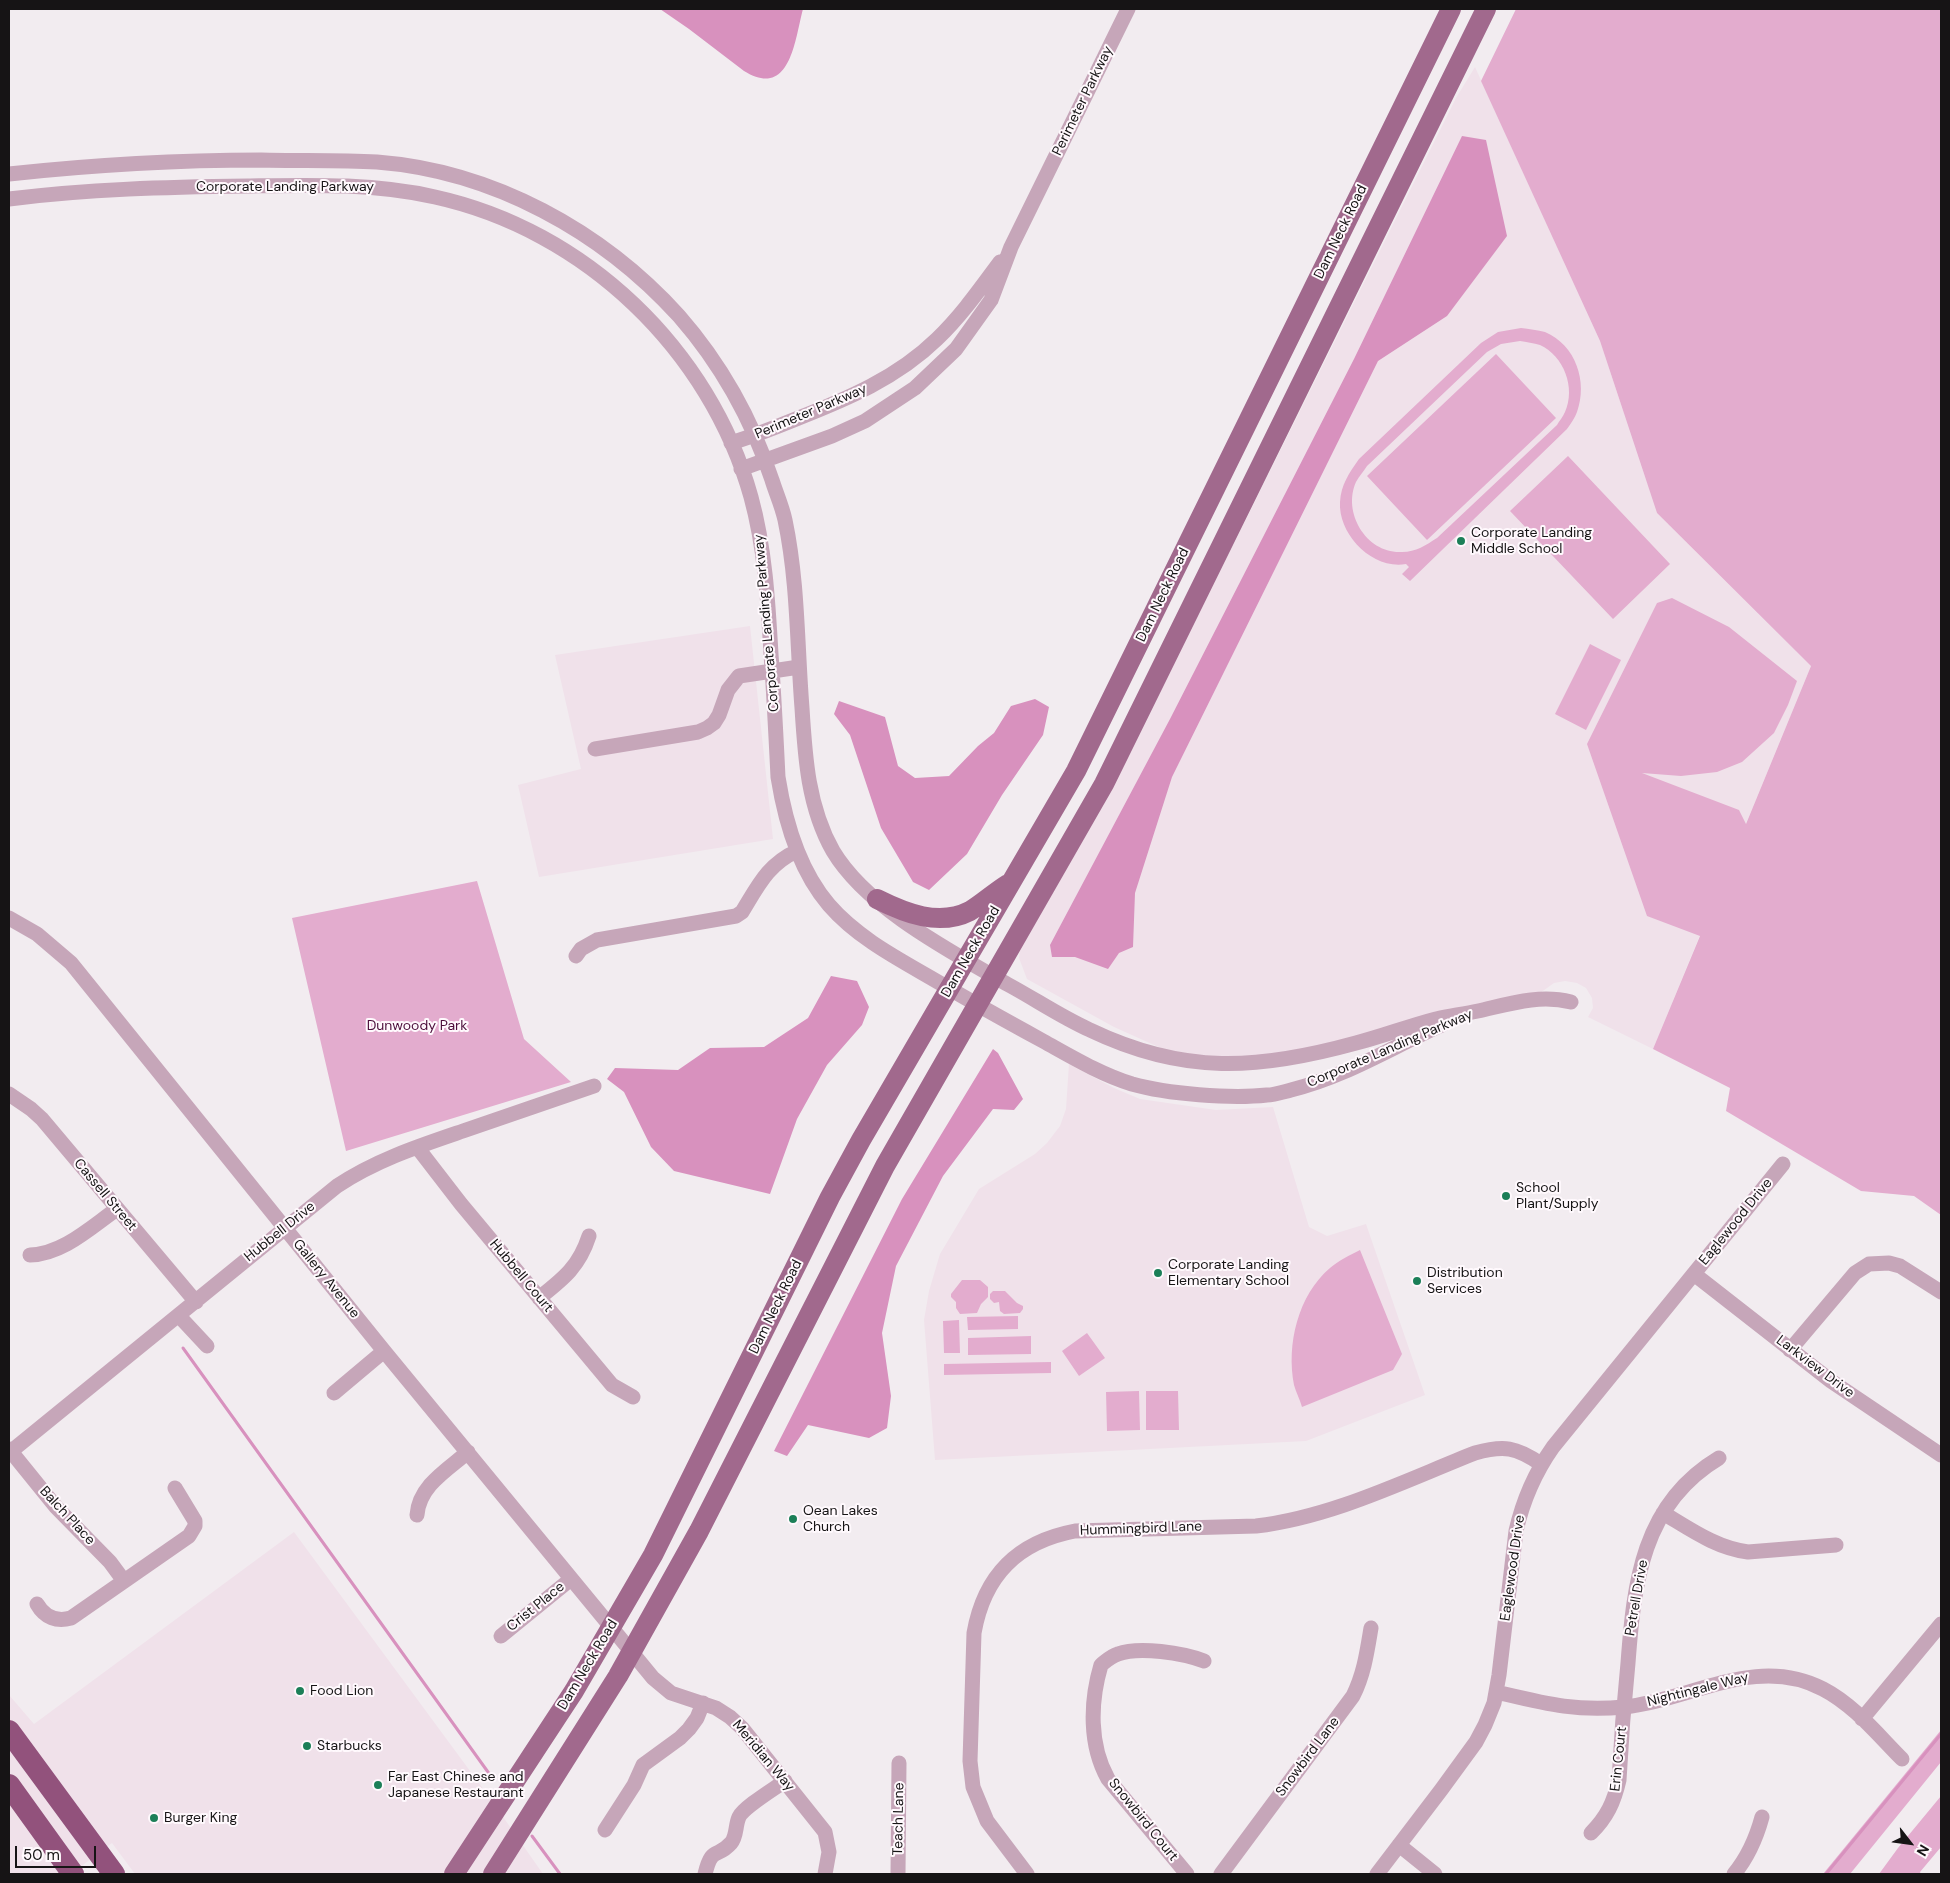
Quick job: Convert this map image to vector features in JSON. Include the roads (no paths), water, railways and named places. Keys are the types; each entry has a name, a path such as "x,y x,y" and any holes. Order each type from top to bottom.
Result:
{"highway":[{"path":"9,1731 114,1874"},
{"path":"9,1785 72,1874"}],"main road":[{"name":"Dam Neck Road","path":"454,1874 574,1691 654,1555 830,1197 861,1140 1076,771 1451,9"},
{"path":"493,1874 632,1652 699,1531 885,1166 1104,784 1486,9"},
{"path":"877,899 902,912 917,916 946,918 968,912 1012,882"}],"street":[{"name":"Perimeter Parkway","path":"741,469 832,436 865,421 898,401 920,384 956,348 991,300 1011,247 1128,9"},
{"name":"Corporate Landing Parkway","path":"9,174 62,168 160,162 250,160 380,163 420,168 454,176 525,202 585,234 640,277 666,302 705,348 723,376 756,436 784,513 795,588 799,667 809,784 820,824 838,858 849,873 877,899 914,928 1088,1030 1121,1044 1181,1062 1238,1065 1283,1060 1348,1046 1436,1019 1479,1011 1512,1002 1541,999 1560,999 1571,1002"},
{"path":"160,162 162,187"},
{"name":"Corporate Landing Parkway","path":"9,199 87,191 162,187 364,186 437,197 470,206 501,218 567,252 593,270 641,311 688,366 706,393 732,443 759,528 766,582 778,777 788,827 797,851 811,878 828,904 864,937 978,1005 1088,1066 1110,1076 1154,1088 1194,1093 1249,1096 1269,1095 1317,1082 1344,1072 1441,1026 1479,1011"},
{"name":"Perimeter Parkway","path":"732,443 756,436 847,399 916,358 962,313 1011,247"},
{"path":"595,749 698,732 714,723 720,715 728,690 739,676 799,667"},
{"path":"576,956 581,949 597,940 736,916 742,912 767,872 776,863 797,851"},
{"name":"Gallery Avenue","path":"9,918 36,934 71,964 384,1351 632,1652"},
{"name":"Hubbell Drive","path":"9,1451 179,1316 337,1186 356,1173 381,1160 594,1086"},
{"name":"Cassell Street","path":"9,1094 25,1104 42,1119 196,1302"},
{"name":"Hubbell Court","path":"417,1147 461,1204 612,1385 633,1397"},
{"name":"Eaglewood Drive","path":"1377,1874 1476,1742 1485,1725 1496,1692 1516,1531 1527,1493 1541,1464 1784,1164"},
{"path":"30,1255 48,1253 60,1248 116,1209"},
{"path":"539,1298 570,1272 579,1260 589,1236"},
{"path":"1790,1350 1855,1273 1869,1264 1884,1262 1900,1266 1941,1292"},
{"name":"Larkview Drive","path":"1694,1274 1831,1381 1941,1455"},
{"path":"179,1316 207,1346"},
{"path":"334,1393 384,1351"},
{"name":"Hummingbird Lane","path":"1027,1874 987,1822 973,1787 970,1761 974,1633 977,1616 990,1585 1007,1563 1020,1552 1048,1538 1075,1530 1256,1526 1282,1523 1332,1509 1494,1448 1519,1450 1541,1464"},
{"name":"Balch Place","path":"9,1451 56,1507 110,1562 124,1581"},
{"path":"417,1515 417,1505 426,1488 468,1452"},
{"name":"Petrell Drive","path":"1624,1707 1632,1616 1639,1569 1648,1543 1663,1514 1678,1492 1690,1478 1719,1458"},
{"path":"38,1604 48,1616 64,1620 71,1618 192,1533 195,1526 194,1516 176,1488"},
{"path":"1663,1514 1721,1546 1734,1550 1748,1552 1836,1545"},
{"name":"Crist Place","path":"501,1636 571,1579"},
{"path":"1862,1719 1941,1624"},
{"name":"Snowbird Lane","path":"1222,1874 1353,1696 1366,1664 1371,1628"},
{"name":"Snowbird Court","path":"1187,1874 1108,1779 1102,1767 1094,1740 1095,1689 1101,1665 1118,1654 1128,1651 1162,1651 1204,1661"},
{"name":"Meridian Way","path":"632,1652 653,1678 671,1692 716,1708 742,1728 825,1832 829,1852 824,1874"},
{"name":"Nightingale Way","path":"1496,1692 1576,1709 1624,1707 1741,1677 1779,1676 1796,1678 1823,1689 1838,1698 1902,1759"},
{"path":"605,1830 634,1785 643,1764 680,1738 689,1729 697,1718 703,1703"},
{"name":"Erin Court","path":"1591,1833 1609,1810 1615,1797 1624,1707"},
{"name":"Teach Lane","path":"898,1874 899,1763"},
{"path":"705,1874 708,1861 712,1855 727,1846 735,1837 738,1818 743,1811 785,1781"},
{"path":"1734,1874 1749,1852 1758,1834 1762,1817"},
{"path":"1399,1845 1435,1874"}],"waterway":[{"path":"183,1348 493,1779"},
{"path":"1826,1874 1941,1734"},
{"path":"532,1836 560,1874"}],"place":[{"name":"Corporate Landing Middle School","path":"1461,541"},
{"name":"School Plant/Supply","path":"1506,1196"},
{"name":"Corporate Landing Elementary School","path":"1158,1273"},
{"name":"Distribution Services","path":"1417,1281"},
{"name":"Oean Lakes Church","path":"793,1519"},
{"name":"Food Lion","path":"300,1691"},
{"name":"Starbucks","path":"307,1746"},
{"name":"Far East Chinese and Japanese Restaurant","path":"378,1785"},
{"name":"Burger King","path":"154,1818"}],"park label":[{"name":"Dunwoody Park","path":"417,1026"}]}
